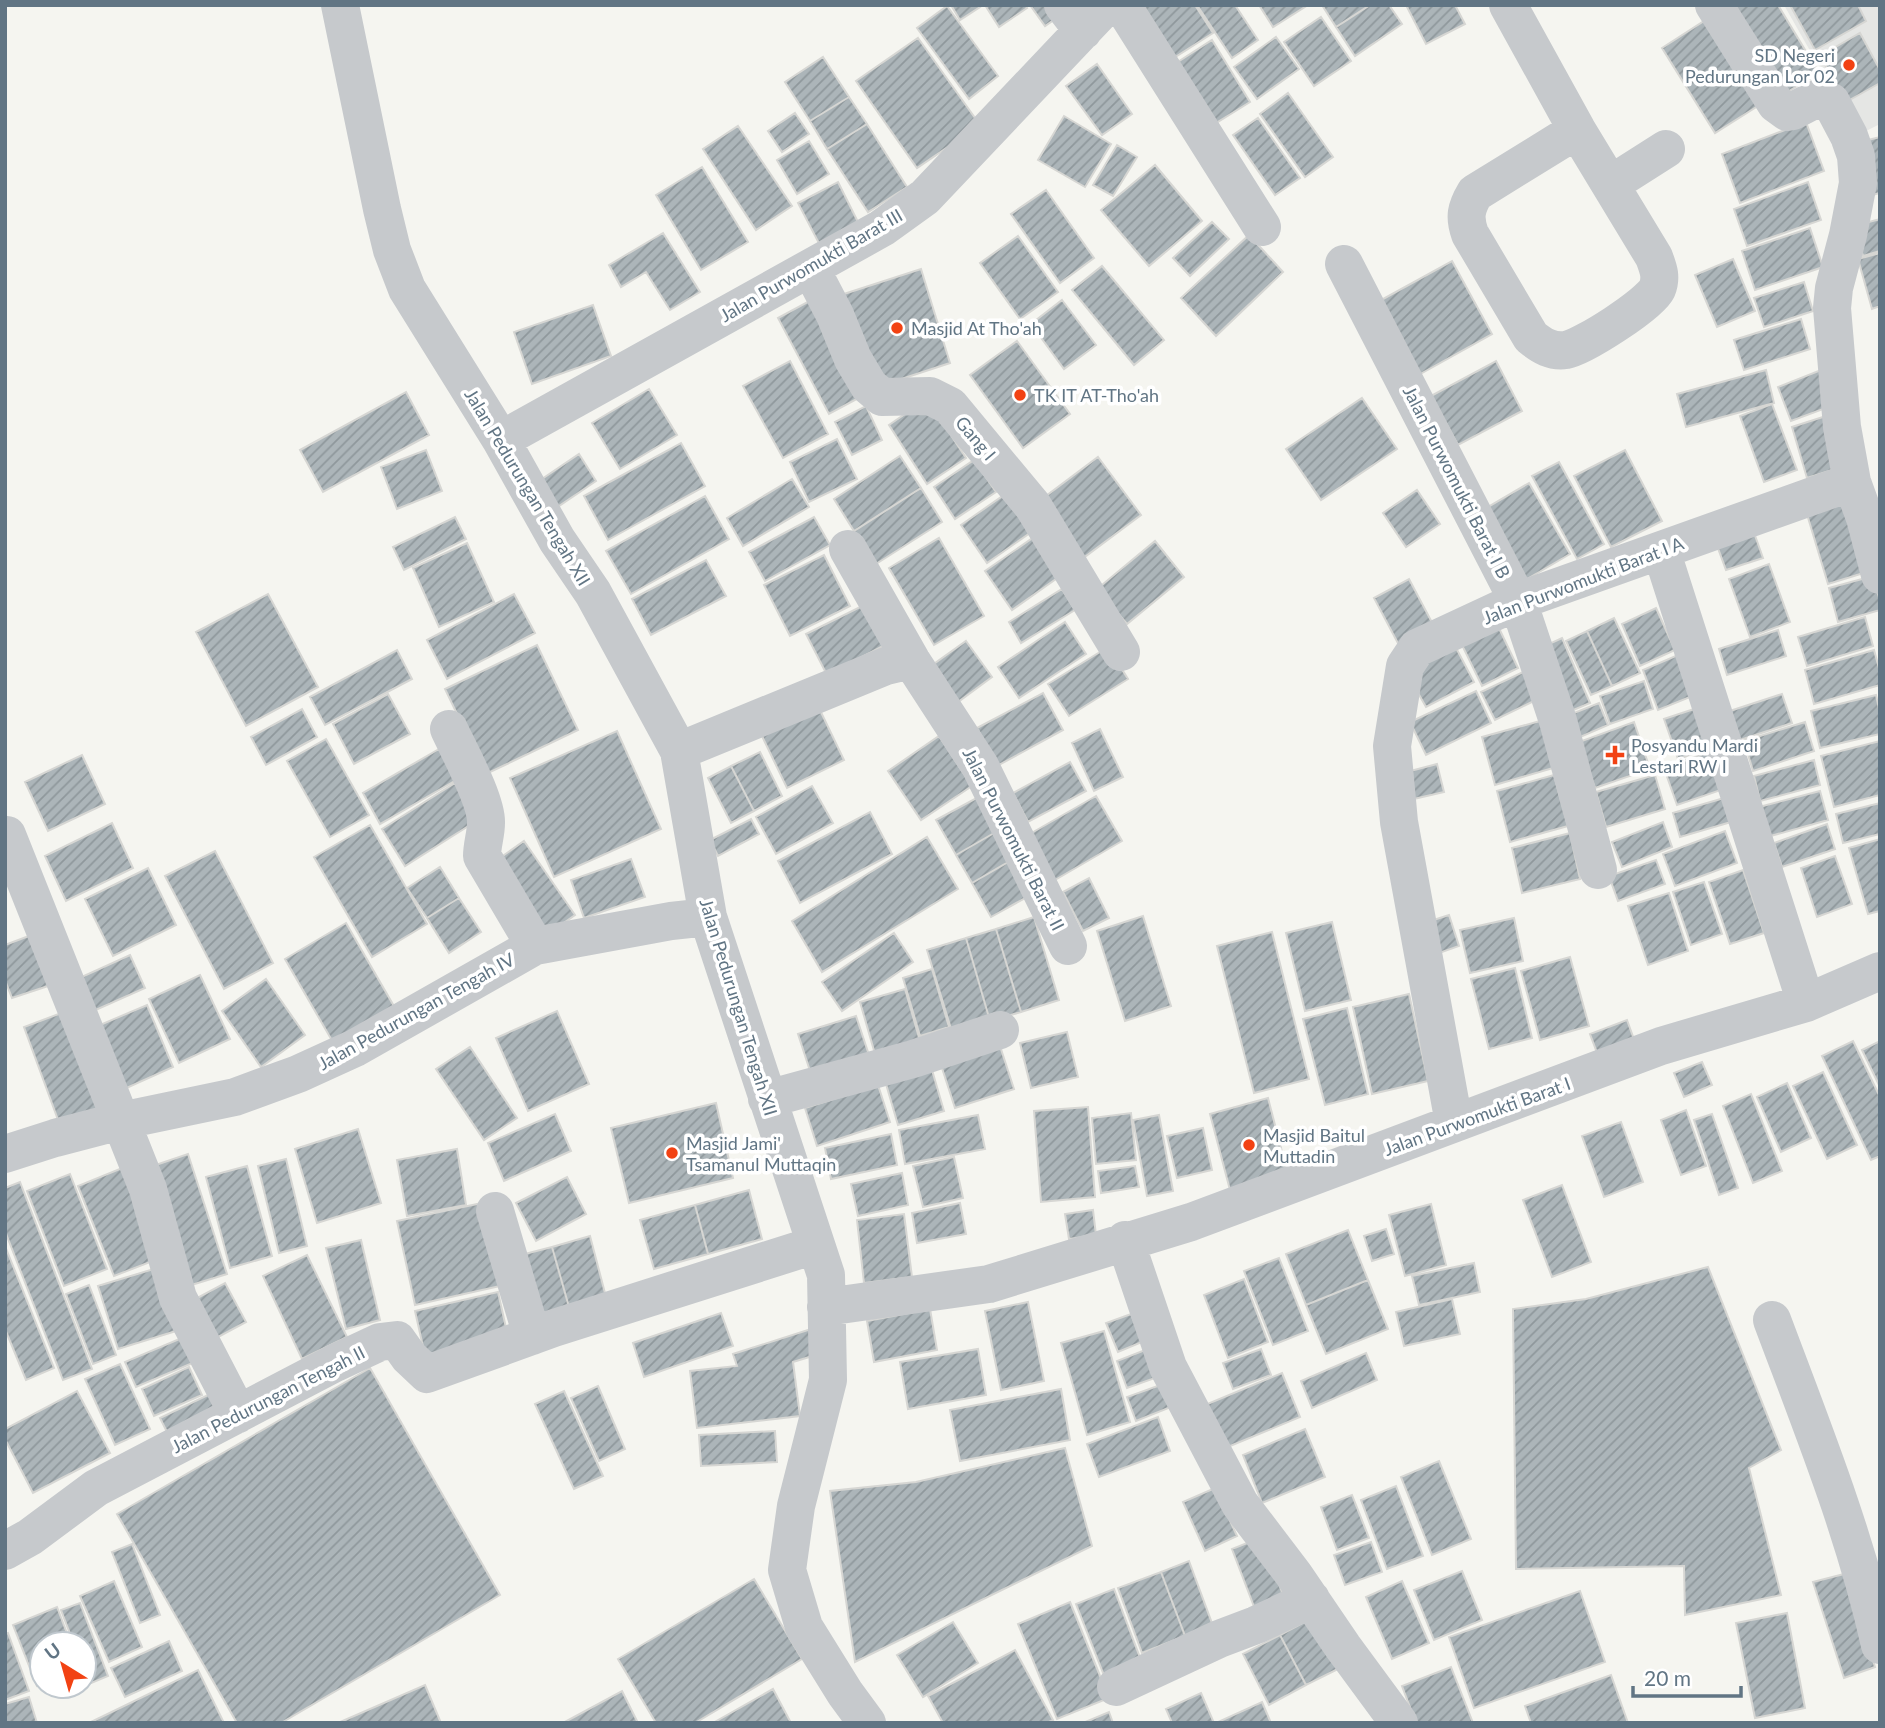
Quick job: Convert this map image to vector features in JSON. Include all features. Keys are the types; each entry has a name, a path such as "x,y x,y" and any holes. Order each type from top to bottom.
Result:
{"street":[{"name":"Jalan Pedurungan Tengah XII","path":"340,5 392,250 407,289 501,440 557,540 593,593 679,751 708,917 826,1275 828,1380 796,1506 787,1570 804,1627 867,1723"},
{"path":"1122,5 1262,227"},
{"path":"1508,5 1577,130 1654,257 1660,273 1658,287 1649,300 1618,322 1569,350 1542,347 1531,337 1470,234 1465,220 1467,207 1475,193 1577,130"},
{"path":"1714,5 1776,104 1787,112 1818,98 1824,98 1836,108 1856,156 1858,183 1866,210 1834,288 1832,308 1842,427 1852,482 1880,575"},
{"name":"Jalan Purwomukti Barat III","path":"501,440 811,269 882,228 925,197 1084,14"},
{"path":"1611,184 1666,149"},
{"name":"Jalan Purwomukti Barat I B","path":"1344,264 1518,601 1558,720 1598,870"},
{"name":"Gang I","path":"811,269 835,315 853,359 869,386 882,397 930,396 950,406 1033,506 1121,652"},
{"name":"Jalan Purwomukti Barat I A","path":"1454,1123 1399,822 1392,746 1405,666 1417,648 1518,601 1852,482"},
{"name":"Jalan Purwomukti Barat II","path":"848,549 911,660 980,766 1068,946"},
{"path":"1661,550 1806,1003"},
{"path":"679,751 886,666 911,660"},
{"path":"449,729 483,805 486,822 482,856 535,946"},
{"path":"7,835 148,1189 178,1298 238,1413"},
{"name":"Jalan Pedurungan Tengah IV","path":"5,1154 120,1121 234,1097 298,1074 355,1048 535,946 671,920 708,917"},
{"name":"Jalan Purwomukti Barat I","path":"826,1307 989,1284 1125,1240 1191,1222 1661,1046 1806,1003 1880,971"},
{"path":"767,1099 913,1059 1000,1030"},
{"path":"495,1211 532,1336"},
{"path":"1125,1240 1168,1367 1240,1504 1399,1723"},
{"name":"Jalan Pedurungan Tengah II","path":"5,1551 30,1537 96,1488 380,1342 397,1340 409,1357 427,1374 532,1336 815,1245"},
{"path":"1772,1320 1830,1475 1866,1584 1880,1645"},
{"path":"1116,1687 1311,1599"}],"shaded area":[{"name":"SD Negeri Pedurungan Lor 02","path":"1784,5 1880,5 1880,124 1858,135"}],"building":[{"path":"951,5 978,5 980,7 960,20"},
{"path":"985,5 1025,5 1027,8 999,27"},
{"path":"1030,5 1054,5 1061,15 1045,26"},
{"path":"1139,5 1195,5 1213,33 1169,61"},
{"path":"1197,5 1235,5 1258,40 1232,58"},
{"path":"1259,5 1308,5 1273,27"},
{"path":"1322,5 1370,5 1336,27"},
{"path":"1370,5 1389,5 1402,24 1355,56 1336,27"},
{"path":"1406,5 1455,5 1465,24 1426,44"},
{"path":"1723,5 1778,5 1819,73 1779,97"},
{"path":"1790,5 1858,5 1866,21 1815,50"},
{"path":"947,6 998,76 969,99 917,28"},
{"path":"1715,14 1769,99 1715,133 1662,48"},
{"path":"1321,17 1351,61 1314,86 1284,42"},
{"path":"1860,33 1880,70 1880,83 1846,102 1820,56"},
{"path":"1276,37 1299,69 1257,99 1234,67"},
{"path":"918,38 980,125 917,168 856,81"},
{"path":"1212,40 1250,102 1208,128 1170,67"},
{"path":"823,57 849,97 810,121 785,82"},
{"path":"1097,64 1132,114 1102,135 1066,86"},
{"path":"1288,93 1333,157 1305,177 1260,114"},
{"path":"849,97 867,124 827,149 810,121"},
{"path":"795,113 809,134 782,152 768,131"},
{"path":"1064,116 1111,144 1085,187 1038,160"},
{"path":"1258,118 1300,178 1275,195 1233,135"},
{"path":"1806,122 1824,171 1740,203 1722,154"},
{"path":"867,124 907,187 868,212 827,149"},
{"path":"738,126 792,206 756,230 703,149"},
{"path":"1880,137 1880,193 1872,195 1860,142"},
{"path":"809,141 829,174 797,194 777,160"},
{"path":"1117,145 1137,157 1113,196 1093,185"},
{"path":"1155,165 1202,221 1149,266 1101,210"},
{"path":"702,167 748,242 701,270 656,195"},
{"path":"838,182 863,232 824,253 798,203"},
{"path":"1808,182 1821,220 1747,246 1734,209"},
{"path":"1046,190 1094,258 1060,283 1011,214"},
{"path":"1880,219 1880,251 1863,256 1854,226"},
{"path":"1212,222 1229,239 1190,276 1173,258"},
{"path":"1810,228 1823,267 1755,290 1742,251"},
{"path":"663,233 700,292 670,310 646,272 621,287 609,265"},
{"path":"1249,235 1283,272 1216,336 1181,298"},
{"path":"1018,236 1058,292 1020,319 980,263"},
{"path":"1880,253 1880,306 1872,309 1858,259"},
{"path":"1733,259 1755,311 1717,327 1695,275"},
{"path":"1452,261 1492,334 1415,377 1374,304"},
{"path":"1102,266 1164,340 1134,365 1072,290"},
{"name":"Masjid At Tho'ah","path":"921,269 950,363 874,388 844,294"},
{"path":"1804,282 1813,311 1764,327 1754,298"},
{"path":"815,298 866,394 829,414 778,318"},
{"path":"1062,300 1096,345 1064,369 1031,324"},
{"path":"593,305 611,356 532,384 514,332"},
{"path":"1801,319 1810,349 1744,370 1734,340"},
{"name":"TK IT AT-Tho'ah","path":"1017,341 1070,414 1023,448 970,375"},
{"path":"790,361 828,434 783,458 743,386"},
{"path":"1496,361 1522,411 1458,445 1431,396"},
{"path":"1766,370 1774,403 1686,427 1677,394"},
{"path":"1821,370 1834,405 1791,421 1778,387"},
{"path":"649,389 677,435 620,469 592,423"},
{"path":"406,392 429,435 323,492 300,450"},
{"path":"1362,398 1397,449 1321,500 1286,449"},
{"path":"927,399 966,458 927,484 889,425"},
{"path":"1772,404 1797,470 1764,482 1740,416"},
{"path":"866,406 882,440 852,455 835,422"},
{"path":"1829,415 1845,466 1807,478 1792,427"},
{"path":"837,439 857,479 809,502 790,462"},
{"path":"681,443 705,486 608,540 584,496"},
{"path":"426,450 442,491 397,509 381,467"},
{"path":"1625,450 1662,521 1611,547 1574,476"},
{"path":"579,454 596,481 556,508 539,481"},
{"path":"900,456 921,488 854,531 834,499"},
{"path":"1098,457 1141,515 1082,559 1038,502"},
{"path":"974,460 996,492 955,519 934,487"},
{"path":"1559,462 1604,544 1577,559 1532,476"},
{"path":"792,479 809,507 743,546 727,518"},
{"path":"1529,483 1570,554 1517,585 1476,514"},
{"path":"921,488 942,522 876,564 854,531"},
{"path":"1417,490 1440,524 1406,547 1383,513"},
{"path":"1004,495 1030,533 987,563 961,525"},
{"path":"705,496 729,539 631,594 606,551"},
{"path":"1848,498 1870,571 1828,584 1806,511"},
{"path":"455,517 466,539 404,570 393,547"},
{"path":"814,517 830,545 765,581 749,552"},
{"path":"1752,527 1763,558 1726,570 1715,540"},
{"path":"1037,535 1063,574 1012,610 985,571"},
{"path":"939,538 984,616 934,645 889,568"},
{"path":"1155,541 1184,577 1127,624 1097,589"},
{"path":"467,543 494,602 439,627 413,568"},
{"path":"824,555 850,606 790,636 764,585"},
{"path":"706,560 726,596 651,635 632,599"},
{"path":"1769,564 1790,622 1750,637 1729,579"},
{"path":"1873,576 1880,610 1838,622 1829,588"},
{"path":"1409,579 1436,630 1401,649 1374,598"},
{"path":"1062,589 1075,610 1021,643 1009,622"},
{"path":"268,594 318,687 246,726 196,632"},
{"path":"514,594 535,633 447,679 427,640"},
{"path":"866,604 887,644 827,675 806,634"},
{"path":"1656,608 1675,650 1640,666 1622,624"},
{"path":"1865,617 1873,646 1807,666 1798,637"},
{"path":"1614,618 1640,673 1612,686 1587,631"},
{"path":"1065,622 1086,654 1019,698 998,667"},
{"path":"1497,624 1518,668 1482,686 1461,643"},
{"path":"1778,630 1786,656 1727,675 1719,649"},
{"path":"1587,631 1612,686 1591,695 1566,641"},
{"path":"1562,638 1590,703 1564,714 1536,650"},
{"path":"966,641 992,677 958,702 931,666"},
{"path":"1454,644 1474,682 1426,707 1405,670"},
{"path":"537,645 578,730 486,774 445,689"},
{"path":"1108,647 1128,679 1069,716 1048,684"},
{"path":"397,650 412,679 325,725 310,697"},
{"path":"1874,650 1880,672 1880,685 1814,704 1805,670"},
{"path":"1678,655 1695,695 1658,710 1643,670"},
{"path":"1523,672 1536,700 1495,720 1481,692"},
{"path":"1644,681 1653,709 1610,724 1600,696"},
{"path":"1476,691 1491,723 1426,755 1410,722"},
{"path":"1043,693 1063,730 997,766 977,728"},
{"path":"388,694 410,734 354,764 333,724"},
{"path":"1782,694 1792,723 1740,740 1730,711"},
{"path":"1876,695 1880,713 1880,734 1820,748 1811,711"},
{"path":"1599,703 1608,725 1578,738 1569,715"},
{"path":"818,706 844,760 787,788 761,734"},
{"path":"302,709 317,737 266,765 251,737"},
{"path":"1694,709 1708,749 1678,759 1664,719"},
{"path":"1540,721 1553,768 1495,785 1482,737"},
{"name":"Posyandu Mardi Lestari RW I","path":"1634,722 1650,769 1595,788 1579,742"},
{"path":"1805,722 1814,751 1753,771 1744,741"},
{"path":"1100,729 1123,777 1094,791 1072,743"},
{"path":"617,731 661,829 554,877 510,778"},
{"path":"939,736 972,786 921,820 888,771"},
{"path":"326,739 369,815 330,837 287,761"},
{"path":"1880,741 1880,795 1834,807 1821,756"},
{"path":"439,749 458,779 380,824 363,793"},
{"path":"760,752 782,796 754,811 731,766"},
{"path":"1708,752 1721,790 1677,805 1664,768"},
{"path":"82,755 105,804 48,831 25,782"},
{"path":"1814,760 1820,785 1760,801 1754,776"},
{"path":"1070,762 1086,791 1028,822 1013,793"},
{"path":"1437,764 1444,792 1405,801 1399,774"},
{"path":"731,766 754,811 731,823 708,778"},
{"path":"1554,775 1568,826 1510,842 1497,791"},
{"path":"1655,775 1665,809 1606,827 1596,792"},
{"path":"455,783 478,820 405,866 382,829"},
{"path":"812,786 833,823 776,854 756,817"},
{"path":"1820,791 1828,820 1767,837 1759,807"},
{"path":"982,795 1001,829 956,855 936,820"},
{"path":"1096,796 1122,841 1055,880 1028,835"},
{"path":"1724,798 1731,822 1680,837 1673,813"},
{"path":"1880,803 1880,834 1843,843 1836,814"},
{"path":"870,812 892,854 800,903 778,861"},
{"path":"751,819 759,834 718,856 710,840"},
{"path":"1663,822 1672,847 1622,867 1612,842"},
{"path":"112,823 133,868 66,901 45,856"},
{"path":"1827,824 1835,849 1782,867 1774,843"},
{"path":"370,825 427,924 372,957 314,857"},
{"path":"1001,829 1017,857 972,883 956,855"},
{"path":"1725,831 1737,863 1675,886 1663,854"},
{"path":"1570,833 1580,879 1522,893 1512,848"},
{"path":"927,837 958,889 822,972 792,921"},
{"path":"1880,839 1880,911 1868,914 1849,848"},
{"path":"524,841 575,915 548,934 497,860"},
{"path":"215,851 273,963 224,989 165,876"},
{"path":"1835,856 1852,904 1817,917 1801,868"},
{"path":"1017,857 1036,892 991,917 972,883"},
{"path":"631,859 645,897 584,918 571,880"},
{"path":"1656,860 1665,884 1618,901 1609,876"},
{"path":"440,867 459,898 427,918 407,888"},
{"path":"148,868 176,925 113,956 85,899"},
{"path":"1743,870 1764,933 1730,944 1709,882"},
{"path":"1089,878 1109,918 1083,931 1063,892"},
{"path":"1704,882 1722,934 1691,945 1673,892"},
{"path":"1669,893 1688,951 1648,965 1628,906"},
{"path":"459,898 481,932 449,953 427,918"},
{"path":"1449,915 1459,946 1428,957 1418,925"},
{"path":"1143,916 1171,1006 1125,1021 1097,931"},
{"path":"1034,917 1059,1000 1021,1012 996,929"},
{"path":"1514,918 1523,961 1470,973 1460,930"},
{"path":"1332,922 1351,1000 1305,1011 1286,933"},
{"path":"346,923 395,1008 334,1044 285,959"},
{"path":"996,929 1021,1012 990,1021 966,938"},
{"path":"1272,932 1309,1079 1254,1093 1217,946"},
{"path":"894,933 913,962 842,1011 822,982"},
{"path":"34,934 51,985 12,998 5,980 5,945"},
{"path":"966,938 990,1021 952,1032 927,950"},
{"path":"130,955 145,988 89,1013 75,980"},
{"path":"1570,957 1589,1026 1540,1040 1521,971"},
{"path":"1515,968 1532,1038 1489,1049 1471,979"},
{"path":"932,969 949,1027 920,1036 903,978"},
{"path":"200,975 230,1039 179,1063 149,999"},
{"path":"266,979 305,1035 261,1067 222,1011"},
{"path":"905,989 920,1041 875,1054 860,1002"},
{"path":"1409,994 1428,1081 1372,1094 1353,1007"},
{"path":"147,1005 173,1067 120,1091 93,1028"},
{"path":"1347,1008 1368,1094 1325,1105 1303,1019"},
{"path":"72,1009 109,1111 61,1128 24,1027"},
{"path":"557,1011 589,1084 528,1111 496,1038"},
{"path":"856,1016 869,1055 811,1074 798,1034"},
{"path":"1627,1020 1636,1045 1599,1058 1590,1034"},
{"path":"1067,1032 1078,1077 1031,1088 1020,1043"},
{"path":"1853,1041 1880,1097 1880,1156 1871,1160 1822,1056"},
{"path":"1880,1041 1880,1087 1862,1050"},
{"path":"1000,1046 1014,1089 955,1108 941,1065"},
{"path":"470,1047 517,1118 484,1140 436,1069"},
{"path":"1702,1062 1712,1085 1684,1097 1674,1073"},
{"path":"932,1070 944,1111 898,1125 886,1084"},
{"path":"1823,1072 1857,1145 1827,1159 1793,1086"},
{"path":"1787,1083 1811,1138 1781,1152 1757,1097"},
{"path":"878,1085 890,1122 817,1146 805,1108"},
{"path":"1751,1094 1782,1171 1753,1183 1723,1106"},
{"name":"Masjid Baitul Muttadin","path":"1268,1098 1288,1175 1230,1190 1210,1114"},
{"name":"Masjid Jami' Tsamanul Muttaqin","path":"716,1103 733,1178 629,1203 611,1128"},
{"path":"1088,1107 1095,1197 1041,1202 1034,1111"},
{"path":"1686,1110 1706,1166 1681,1175 1661,1120"},
{"path":"1131,1113 1136,1160 1096,1164 1092,1118"},
{"path":"555,1114 571,1151 504,1181 488,1143"},
{"path":"1712,1114 1738,1188 1719,1195 1694,1120"},
{"path":"978,1115 985,1149 905,1164 899,1130"},
{"path":"1159,1115 1173,1191 1147,1196 1133,1120"},
{"path":"1621,1122 1643,1182 1604,1197 1582,1136"},
{"path":"1203,1128 1212,1170 1177,1178 1167,1136"},
{"path":"358,1129 381,1203 317,1223 295,1149"},
{"path":"891,1134 897,1165 831,1179 825,1148"},
{"path":"457,1149 466,1205 407,1216 397,1160"},
{"path":"188,1154 227,1274 185,1287 147,1168"},
{"path":"954,1157 963,1198 923,1207 913,1166"},
{"path":"286,1159 307,1246 279,1253 258,1166"},
{"path":"127,1166 163,1257 114,1276 78,1186"},
{"path":"247,1166 272,1256 230,1268 206,1177"},
{"path":"1135,1166 1139,1187 1101,1193 1098,1171"},
{"path":"902,1173 908,1205 858,1216 851,1184"},
{"path":"70,1174 107,1269 64,1286 27,1191"},
{"path":"567,1177 586,1214 536,1241 516,1203"},
{"path":"20,1182 92,1369 63,1380 5,1231 5,1188"},
{"path":"1562,1185 1591,1262 1552,1277 1523,1200"},
{"path":"749,1190 762,1239 708,1254 695,1205"},
{"path":"482,1203 500,1286 415,1305 397,1221"},
{"path":"960,1203 966,1234 917,1243 912,1213"},
{"path":"1431,1204 1446,1265 1405,1276 1389,1215"},
{"path":"695,1205 708,1254 654,1269 640,1220"},
{"path":"1093,1210 1096,1235 1069,1239 1065,1214"},
{"path":"904,1214 912,1277 864,1283 857,1220"},
{"path":"1386,1229 1394,1254 1372,1261 1364,1236"},
{"path":"1348,1230 1368,1280 1306,1305 1286,1254"},
{"path":"590,1236 606,1297 569,1307 552,1247"},
{"path":"361,1240 380,1320 346,1329 326,1248"},
{"path":"5,1246 54,1368 26,1380 5,1329"},
{"path":"552,1247 569,1307 533,1317 517,1256"},
{"path":"307,1255 347,1337 302,1359 263,1276"},
{"path":"1279,1258 1308,1331 1273,1345 1244,1271"},
{"path":"1474,1263 1480,1292 1419,1305 1412,1276"},
{"path":"1708,1267 1781,1450 1749,1468 1781,1595 1685,1615 1684,1566 1516,1569 1513,1309 1586,1299"},
{"path":"157,1268 176,1331 118,1349 98,1286"},
{"path":"1244,1279 1268,1342 1228,1358 1204,1295"},
{"path":"1368,1280 1388,1329 1326,1354 1306,1305"},
{"path":"225,1283 246,1322 209,1342 188,1303"},
{"path":"89,1285 116,1355 93,1364 66,1294"},
{"path":"498,1292 509,1341 426,1360 415,1311"},
{"path":"1452,1299 1460,1334 1404,1346 1396,1312"},
{"path":"1028,1302 1044,1381 1001,1390 985,1311"},
{"path":"930,1309 937,1350 874,1362 867,1321"},
{"path":"721,1313 733,1346 644,1377 633,1343"},
{"path":"1131,1314 1142,1342 1118,1352 1106,1323"},
{"path":"811,1329 819,1354 793,1362 800,1416 697,1428 690,1371 737,1366 733,1354"},
{"path":"1104,1331 1130,1422 1087,1435 1061,1343"},
{"path":"184,1337 195,1362 136,1387 125,1362"},
{"path":"978,1349 986,1395 908,1409 900,1362"},
{"path":"1261,1349 1271,1375 1233,1389 1223,1363"},
{"path":"1145,1350 1155,1378 1127,1388 1117,1361"},
{"path":"1366,1353 1377,1380 1312,1408 1301,1381"},
{"path":"120,1364 150,1429 115,1445 85,1379"},
{"path":"189,1367 202,1395 154,1416 142,1389"},
{"path":"370,1368 500,1595 281,1723 237,1723 117,1514"},
{"path":"1282,1373 1300,1417 1223,1449 1205,1405"},
{"path":"1163,1384 1171,1407 1136,1421 1127,1397"},
{"path":"598,1386 625,1449 599,1461 571,1398"},
{"path":"1061,1389 1070,1440 960,1461 950,1410"},
{"path":"77,1391 110,1453 33,1493 5,1439 5,1429"},
{"path":"564,1391 603,1476 574,1489 535,1404"},
{"path":"210,1394 221,1418 172,1442 160,1418"},
{"path":"1158,1417 1170,1451 1099,1477 1087,1444"},
{"path":"1305,1429 1325,1477 1262,1503 1243,1455"},
{"path":"775,1431 777,1462 701,1466 699,1435"},
{"path":"1065,1448 1092,1546 855,1662 830,1491 916,1482"},
{"path":"1439,1461 1471,1539 1432,1555 1401,1477"},
{"path":"1396,1486 1423,1556 1387,1569 1361,1500"},
{"path":"1215,1488 1237,1536 1205,1551 1183,1502"},
{"path":"1352,1495 1369,1538 1337,1550 1321,1507"},
{"path":"1262,1537 1287,1606 1258,1617 1232,1549"},
{"path":"1371,1542 1382,1572 1345,1585 1334,1555"},
{"path":"132,1544 160,1615 140,1623 112,1552"},
{"path":"1189,1561 1213,1626 1185,1636 1161,1572"},
{"path":"1462,1571 1482,1620 1434,1640 1414,1590"},
{"path":"1161,1572 1185,1636 1142,1653 1118,1588"},
{"path":"1848,1573 1875,1667 1844,1678 1813,1582"},
{"path":"754,1579 802,1659 695,1723 656,1723 618,1659"},
{"path":"114,1581 142,1647 109,1662 98,1637 98,1630 95,1630 80,1596"},
{"path":"1402,1581 1429,1643 1392,1659 1366,1597"},
{"path":"1114,1589 1142,1663 1105,1678 1076,1604"},
{"path":"1580,1591 1605,1662 1474,1708 1449,1637"},
{"path":"1070,1602 1109,1698 1057,1719 1018,1624"},
{"path":"80,1603 90,1630 69,1630 61,1610"},
{"path":"57,1607 66,1630 28,1630 28,1663 13,1625"},
{"path":"1787,1613 1805,1708 1755,1718 1736,1623"},
{"path":"1312,1618 1338,1669 1306,1685 1280,1635"},
{"path":"953,1622 978,1663 923,1697 897,1655"},
{"path":"8,1633 28,1691 5,1700 5,1634"},
{"path":"1280,1635 1306,1685 1269,1705 1243,1654"},
{"path":"169,1641 182,1671 125,1697 111,1668"},
{"path":"98,1650 108,1676 98,1680"},
{"path":"1015,1650 1053,1720 1047,1723 943,1723 928,1696"},
{"path":"1451,1667 1473,1723 1416,1723 1402,1686"},
{"path":"198,1670 224,1723 89,1723"},
{"path":"1611,1675 1628,1723 1531,1723 1525,1706"},
{"path":"425,1685 441,1723 338,1723"},
{"path":"773,1689 791,1723 713,1723"},
{"path":"622,1691 638,1723 563,1723"},
{"path":"1201,1693 1214,1723 1172,1723 1166,1709"},
{"path":"28,1697 37,1723 5,1723 5,1704"},
{"path":"1262,1702 1271,1723 1218,1722"},
{"path":"1109,1712 1113,1723 1083,1723"}],"place":[{"name":"SD Negeri Pedurungan Lor 02","path":"1849,65"},
{"name":"Masjid At Tho'ah","path":"897,328"},
{"name":"TK IT AT-Tho'ah","path":"1020,395"},
{"name":"Posyandu Mardi Lestari RW I","path":"1615,755"},
{"name":"Masjid Baitul Muttadin","path":"1249,1145"},
{"name":"Masjid Jami' Tsamanul Muttaqin","path":"672,1153"}]}
